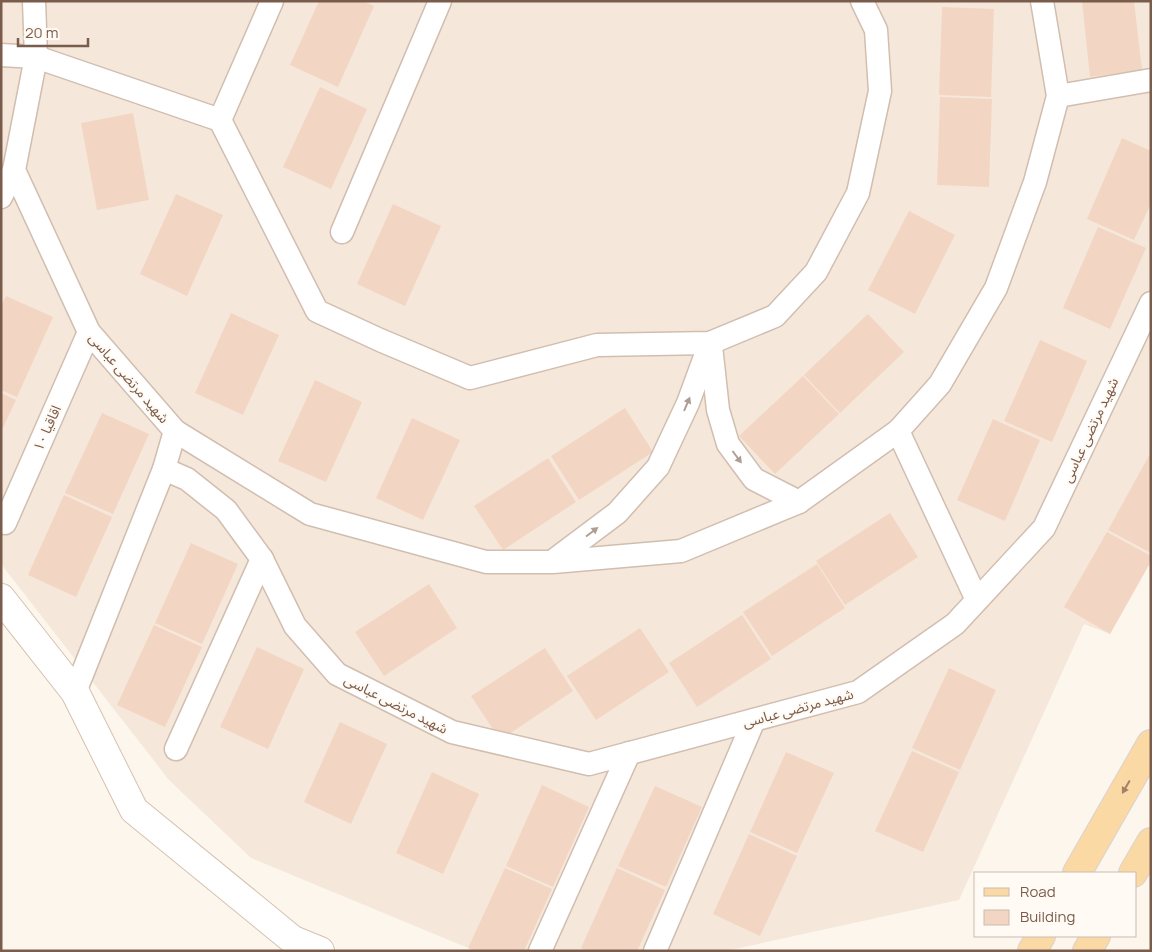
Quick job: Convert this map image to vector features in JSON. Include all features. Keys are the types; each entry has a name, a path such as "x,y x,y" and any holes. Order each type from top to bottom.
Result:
{"main road":[{"path":"1078,872 1151,744"},
{"path":"1134,872 1151,842"},
{"path":"1032,951 1040,937"},
{"path":"1088,951 1095,937"}],"street":[{"path":"1,197 14,170 36,58 34,1"},
{"path":"220,120 272,1"},
{"path":"342,232 440,1"},
{"path":"175,431 310,514 486,562 553,562 681,551 799,502 898,431 940,384 996,288 1035,182 1058,96 1042,1"},
{"path":"1,55 36,58 220,120 317,311 470,378 596,345 710,343 775,316 816,272 858,193 880,91 876,30 865,2"},
{"path":"1058,96 1151,80"},
{"name":"شهید مرتضی عباسی","path":"14,170 89,332 175,431 164,469 187,479 226,510 262,559 295,626 337,674 452,732 589,764 858,692 955,624 1044,528 1151,303"},
{"name":"اقاقیا ۱۰","path":"5,523 89,332"},
{"path":"710,343 718,410 728,444 754,479 799,502"},
{"path":"553,562 617,513 658,466 688,403 710,343"},
{"path":"898,431 977,600"},
{"path":"75,692 164,469"},
{"path":"176,748 262,559"},
{"path":"1,598 75,692 134,810 293,940 320,951"},
{"path":"654,951 754,720"},
{"path":"540,951 629,753"}],"shaded area":[{"path":"1,1 1151,1 1151,562 1110,634 1084,624 959,900 726,951 529,951 468,948 251,858 169,780 1,564"}],"building":[{"path":"319,1 363,1 374,6 338,87 290,65"},
{"path":"1082,1 1134,1 1142,70 1090,77"},
{"path":"942,7 994,9 991,97 939,95"},
{"path":"320,87 367,109 331,189 283,167"},
{"path":"940,97 992,99 989,187 937,185"},
{"path":"133,113 149,200 97,210 81,123"},
{"path":"1122,138 1151,151 1151,203 1134,240 1087,219"},
{"path":"176,194 223,215 187,296 140,274"},
{"path":"393,204 441,226 405,306 357,284"},
{"path":"909,211 955,235 915,314 868,290"},
{"path":"1098,227 1146,248 1110,329 1063,308"},
{"path":"6,296 53,317 17,397 1,390 1,306"},
{"path":"231,313 279,335 243,415 195,393"},
{"path":"868,314 904,352 840,413 804,375"},
{"path":"1040,340 1087,361 1052,442 1004,421"},
{"path":"803,376 839,414 775,474 739,436"},
{"path":"315,380 362,402 326,482 278,461"},
{"path":"1,393 16,400 1,432"},
{"path":"625,408 653,452 579,500 551,456"},
{"path":"102,413 149,434 113,514 65,493"},
{"path":"412,418 460,440 423,520 376,498"},
{"path":"993,419 1040,440 1005,521 957,500"},
{"path":"1151,452 1151,553 1108,530"},
{"path":"548,458 576,502 503,550 474,506"},
{"path":"64,495 112,517 76,597 28,575"},
{"path":"890,513 918,557 845,605 816,561"},
{"path":"1107,532 1151,556 1151,561 1110,634 1064,607"},
{"path":"191,543 238,564 202,644 155,623"},
{"path":"817,564 845,608 772,656 743,612"},
{"path":"429,584 457,628 384,676 355,632"},
{"path":"742,615 771,659 697,707 669,663"},
{"path":"154,625 202,647 165,727 117,705"},
{"path":"640,628 669,672 596,720 567,676"},
{"path":"257,647 304,669 268,749 220,727"},
{"path":"545,648 573,691 500,740 471,696"},
{"path":"949,668 996,690 960,770 912,748"},
{"path":"340,722 387,744 351,824 304,802"},
{"path":"912,751 959,772 923,852 875,831"},
{"path":"786,752 834,773 797,853 750,832"},
{"path":"432,772 479,794 443,874 396,853"},
{"path":"542,785 589,807 553,887 506,866"},
{"path":"655,786 702,807 666,887 618,866"},
{"path":"749,834 797,856 760,936 713,914"},
{"path":"505,868 552,889 524,951 474,951 468,948"},
{"path":"617,868 665,890 637,951 587,951 581,948"}]}
